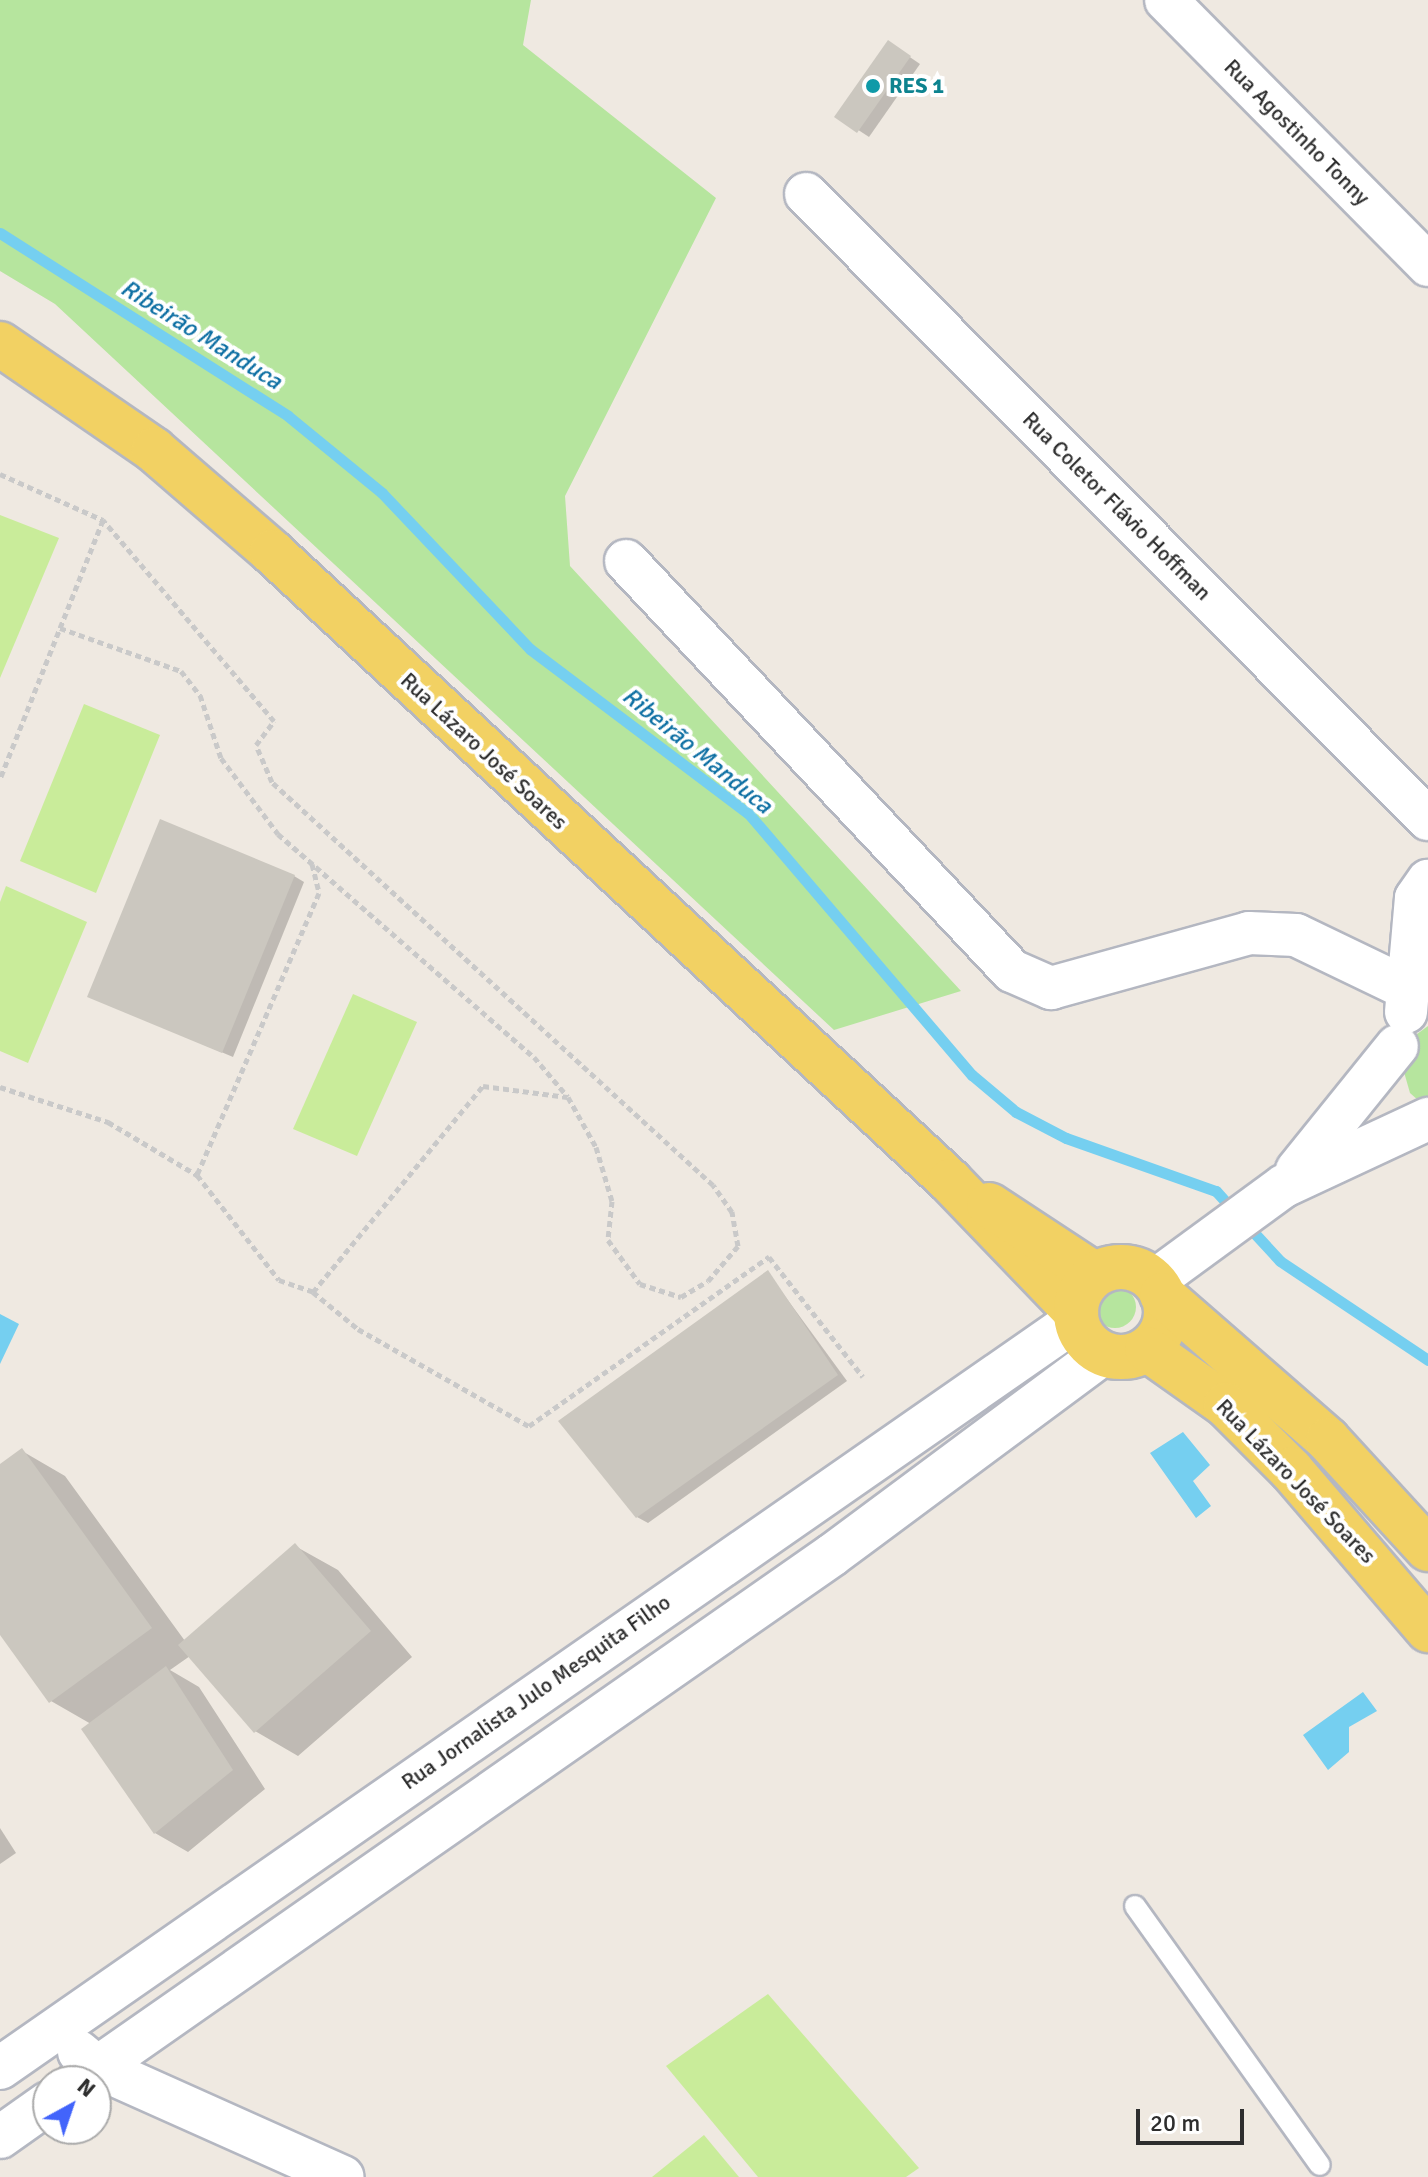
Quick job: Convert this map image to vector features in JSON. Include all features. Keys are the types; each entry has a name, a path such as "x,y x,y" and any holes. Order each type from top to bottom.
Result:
{"main road":[{"name":"Rua Lázaro José Soares","path":"0,344 154,450 272,552 1082,1302"},
{"path":"1129,1268 1158,1288 1165,1324 1147,1349 1103,1354 1082,1302 1129,1268"},
{"name":"Rua Lázaro José Soares","path":"1158,1288 1328,1440 1428,1549"},
{"name":"Rua Lázaro José Soares","path":"1147,1349 1226,1405 1291,1470 1428,1630"}],"street":[{"name":"Rua Agostinho Tonny","path":"1166,0 1428,265"},
{"name":"Rua Coletor Flávio Hoffman","path":"806,194 1428,819"},
{"path":"626,561 1012,971 1051,988 1249,933 1296,935 1413,996"},
{"path":"1158,1288 1225,1230 1279,1190 1428,1119 1394,1084 1413,996 1416,898 1428,881"},
{"path":"1279,1190 1413,996"},
{"name":"Rua Jornalista Julo Mesquita Filho","path":"0,2068 1082,1302"},
{"path":"101,2065 832,1555 1103,1354"},
{"path":"370,1808 403,1854"},
{"path":"137,1972 172,2015"},
{"path":"55,2030 81,2065"},
{"path":"112,2084 343,2177"},
{"path":"0,2137 32,2114"}],"lane":[{"path":"1135,1906 1320,2165"}],"path":[{"path":"0,474 103,520 274,721 256,745 272,782 713,1185 732,1212 738,1246 708,1281 681,1297 640,1284 608,1240 612,1201 596,1147 568,1097 534,1057 278,834 221,758 200,695 181,671 60,628"},
{"path":"0,779 103,520"},
{"path":"197,1175 319,893 312,864"},
{"path":"313,1292 483,1086 568,1097"},
{"path":"0,1087 108,1122 197,1175 279,1280 313,1292 358,1329 529,1426 769,1257 863,1377"}],"green space":[{"path":"0,0 531,0 523,45 716,198 565,496 570,566 961,991 834,1030 55,304 0,271"},
{"path":"0,515 59,538 0,678"},
{"path":"84,704 160,735 96,893 20,861"},
{"path":"6,886 87,922 28,1063 0,1051 0,902"},
{"path":"353,994 417,1022 357,1156 293,1129"},
{"path":"1428,1026 1428,1109 1410,1093 1402,1065 1413,1037"},
{"path":"1115,1286 1130,1292 1136,1307 1130,1322 1115,1328 1100,1322 1094,1307 1100,1292"},
{"path":"768,1994 919,2168 906,2177 758,2177 666,2066"},
{"path":"704,2135 739,2177 652,2177"}],"water":[{"path":"0,1314 19,1324 0,1364"},
{"path":"1183,1432 1210,1465 1193,1481 1211,1506 1196,1518 1150,1453"},
{"path":"1363,1692 1377,1711 1349,1727 1349,1752 1328,1770 1303,1735"}],"building":[{"name":"RES 1","path":"888,40 911,56 857,133 834,117"},
{"path":"160,819 295,875 222,1053 87,997"},
{"path":"768,1270 838,1375 636,1518 558,1421"},
{"path":"22,1448 152,1628 49,1703 0,1635 0,1464"},
{"path":"295,1543 371,1631 254,1733 178,1645"},
{"path":"166,1666 233,1770 154,1834 81,1729"}],"waterway":[{"name":"Ribeirão Manduca","path":"0,233 288,416 382,493 530,649 748,813 972,1075 1016,1112 1066,1138 1216,1191 1234,1211"},
{"name":"Ribeirão Manduca","path":"1246,1224 1280,1261 1428,1360"}],"place":[{"name":"RES 1","path":"873,86"}]}
